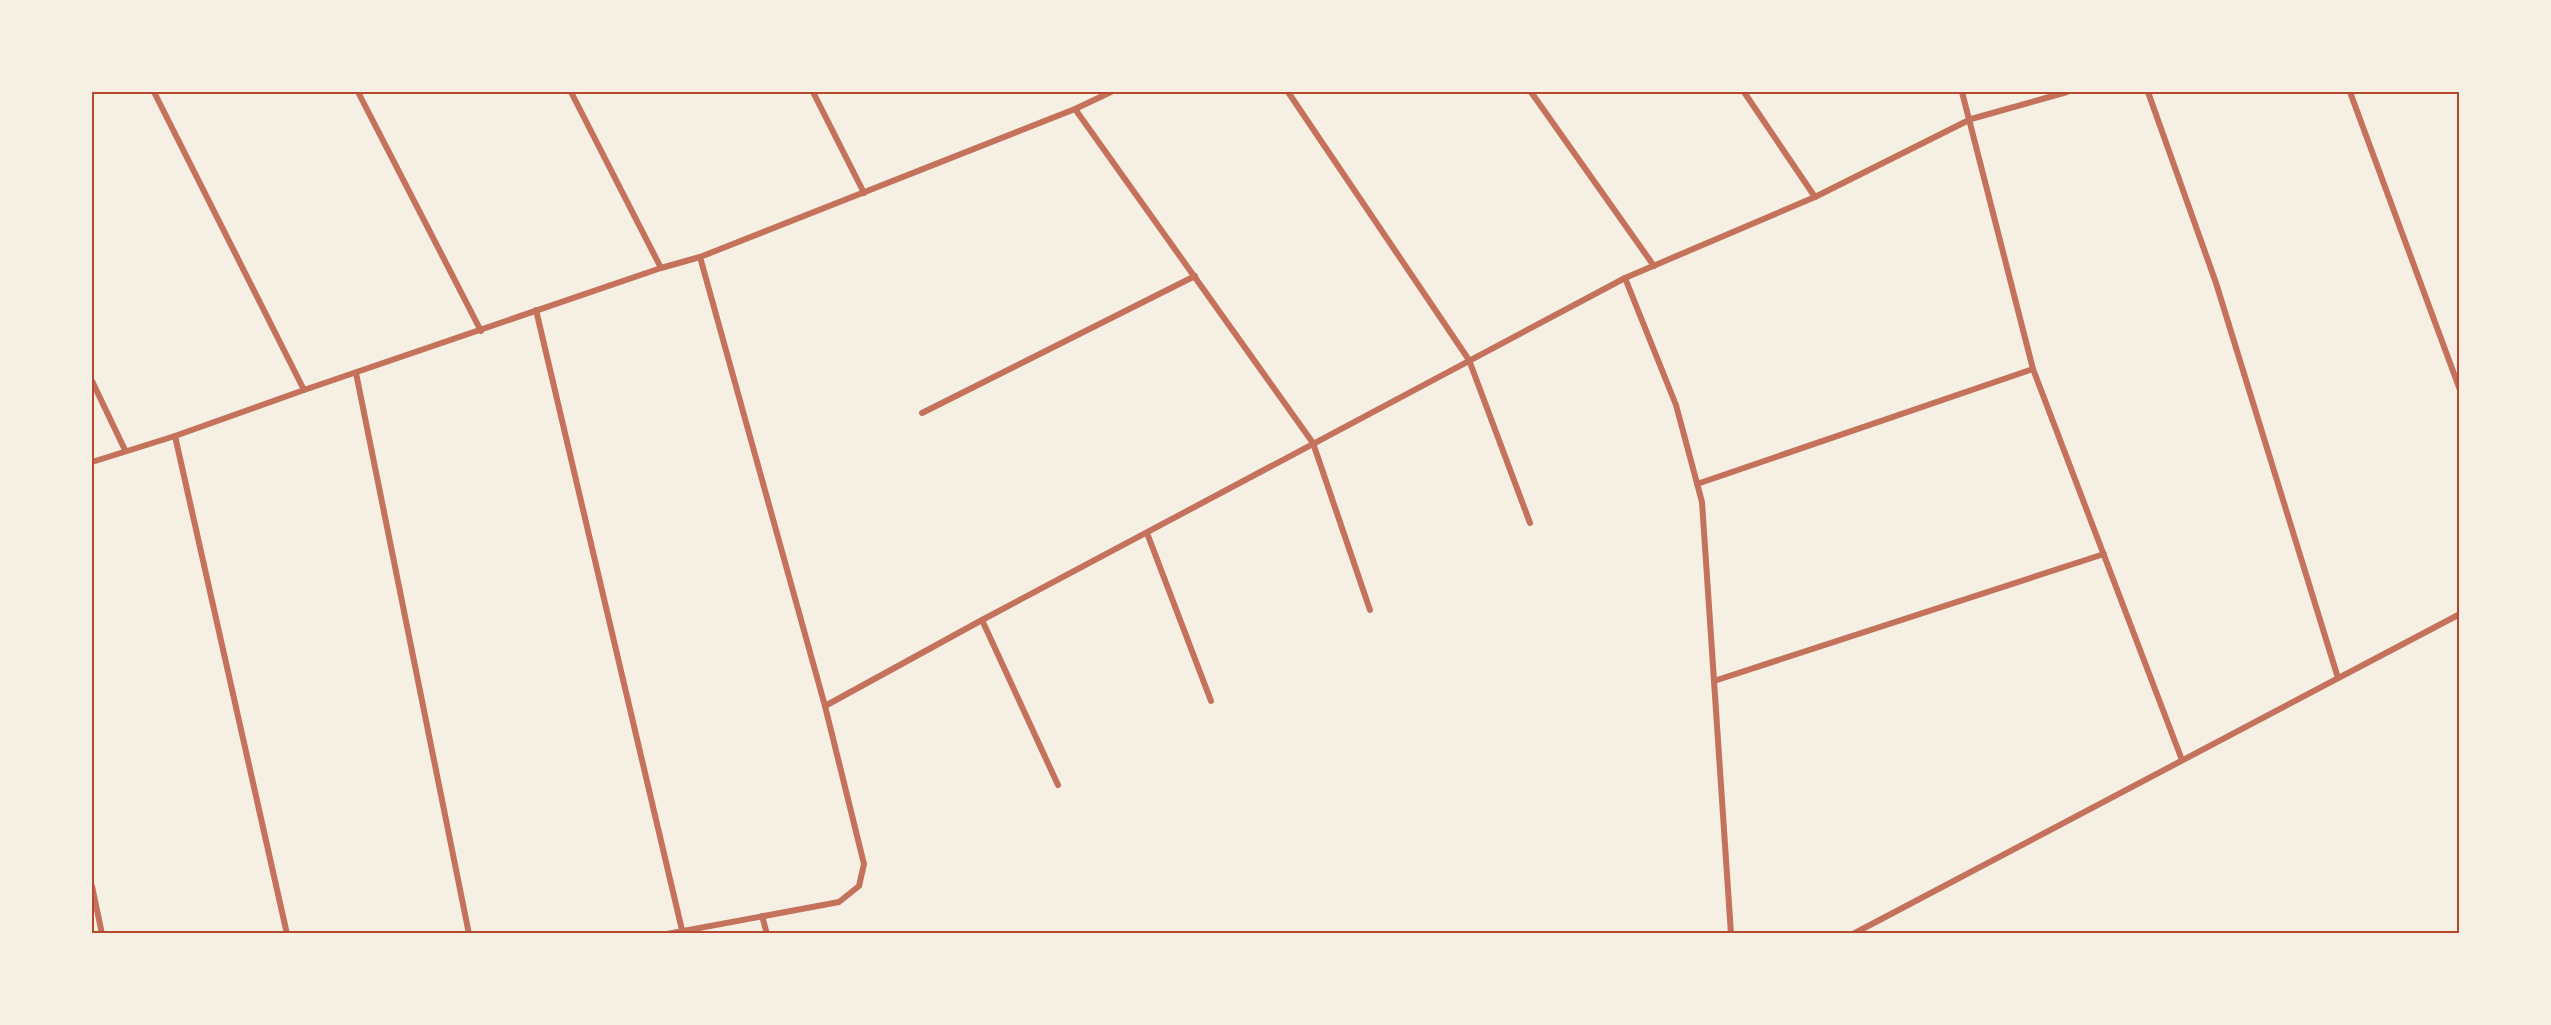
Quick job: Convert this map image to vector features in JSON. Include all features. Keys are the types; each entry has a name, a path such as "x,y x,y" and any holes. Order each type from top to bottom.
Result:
{"street":[{"path":"154,92 304,390"},
{"path":"358,92 481,331"},
{"path":"571,92 661,267"},
{"path":"813,92 864,193"},
{"path":"92,462 175,436 661,267 700,257 1075,109 1111,92"},
{"path":"1288,92 1469,360 1530,523"},
{"path":"1531,92 1654,266"},
{"path":"1744,92 1815,197"},
{"path":"1962,92 1971,119 2033,369 2182,760"},
{"path":"825,706 1625,278 1815,197 1971,119 2067,92"},
{"path":"2148,92 2216,283 2338,678"},
{"path":"2350,92 2460,390"},
{"path":"1075,109 1313,443 1370,610"},
{"path":"667,933 839,902 859,886 864,864 825,706 700,257"},
{"path":"922,413 1195,276"},
{"path":"1625,278 1676,405 1702,502 1731,933"},
{"path":"536,310 682,930"},
{"path":"1697,484 2033,369"},
{"path":"356,373 470,933"},
{"path":"92,381 125,450"},
{"path":"175,436 287,933"},
{"path":"1147,533 1210,701"},
{"path":"1714,681 2104,554"},
{"path":"1853,933 2460,614"},
{"path":"982,620 1058,785"},
{"path":"92,886 102,933"},
{"path":"762,916 767,933"}]}
